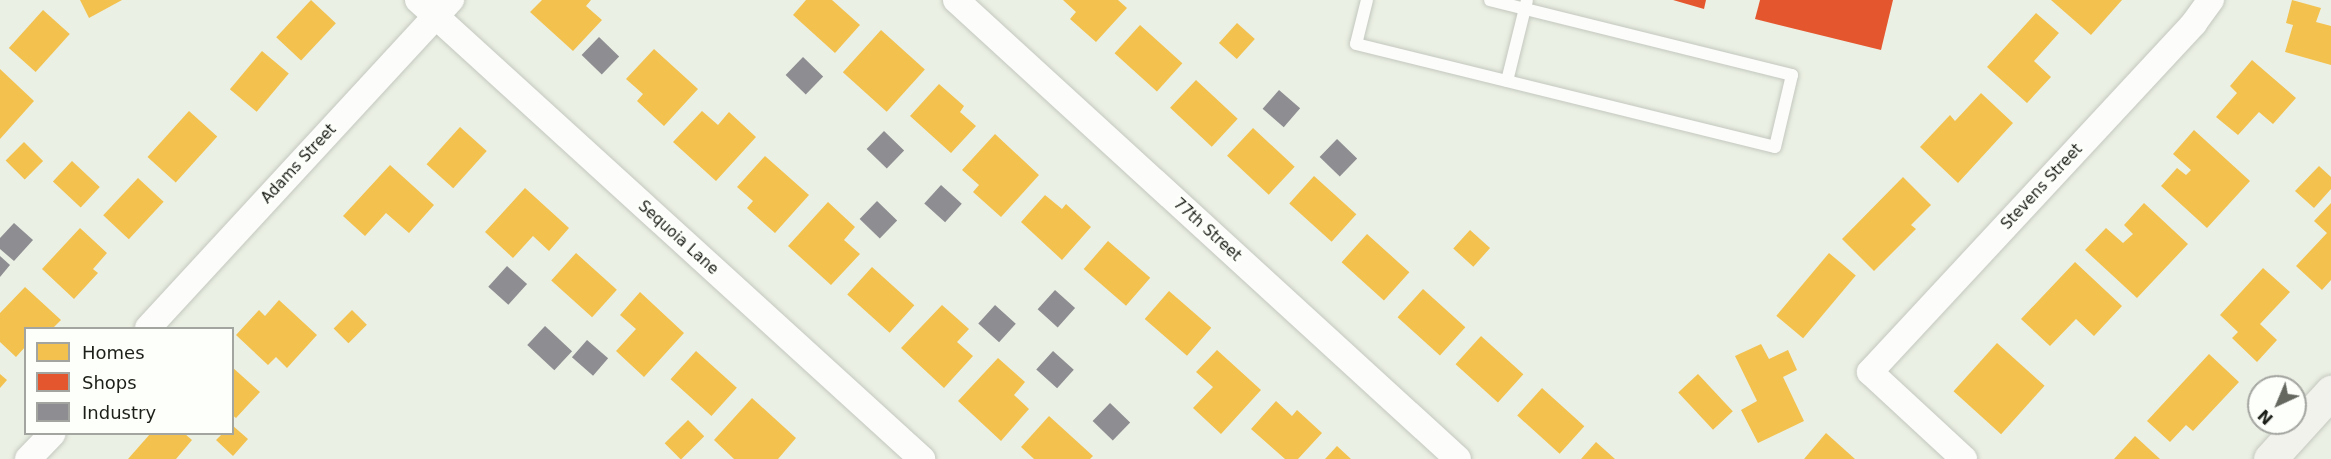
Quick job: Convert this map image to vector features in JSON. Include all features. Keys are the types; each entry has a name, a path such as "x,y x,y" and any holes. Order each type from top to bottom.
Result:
{"street":[{"name":"77th Street","path":"956,0 1458,459"},
{"name":"Stevens Street","path":"1964,459 1870,372 2194,23 2211,0"},
{"name":"Adams Street","path":"149,327 435,6"},
{"name":"Sequoia Lane","path":"435,6 922,459"},
{"path":"2270,459 2331,392"},
{"path":"28,459 51,435"}],"lane":[{"path":"1367,0 1356,44 1775,147 1792,75 1526,4 1490,0"},
{"path":"1507,81 1526,4"}],"building: Homes":[{"path":"80,0 122,0 89,18"},
{"path":"311,0 336,23 301,60 276,37"},
{"path":"542,0 591,0 586,6 602,20 573,51 530,12"},
{"path":"806,0 832,0 860,25 835,53 793,15"},
{"path":"1063,0 1118,0 1127,8 1096,42 1070,19 1076,12"},
{"path":"2051,0 2122,0 2091,35"},
{"path":"2292,0 2321,8 2316,22 2331,26 2331,65 2285,52 2293,25 2286,23"},
{"path":"43,10 70,34 36,72 9,48"},
{"path":"2036,13 2059,33 2034,61 2051,77 2027,103 1987,67"},
{"path":"1237,23 1255,39 1237,59 1219,43"},
{"path":"1140,25 1182,63 1157,91 1115,53"},
{"path":"881,30 925,69 887,112 843,72"},
{"path":"654,49 698,89 664,126 637,101 643,94 626,79"},
{"path":"262,51 289,73 257,112 230,89"},
{"path":"2252,60 2296,98 2273,124 2259,112 2238,135 2216,117 2237,93 2230,86"},
{"path":"0,69 34,101 0,139"},
{"path":"1196,80 1238,119 1212,147 1170,108"},
{"path":"939,84 964,106 960,112 976,126 951,153 910,116"},
{"path":"1981,93 2013,123 1958,183 1920,147 1950,115 1955,121"},
{"path":"189,111 217,136 176,183 148,157"},
{"path":"702,111 718,125 729,112 756,137 716,181 673,142"},
{"path":"460,127 487,151 453,188 427,164"},
{"path":"1253,128 1295,167 1269,195 1227,156"},
{"path":"2194,130 2250,181 2207,228 2161,186 2177,168 2186,175 2191,170 2173,154"},
{"path":"995,134 1039,175 1001,217 973,192 979,185 962,170"},
{"path":"24,142 43,161 25,179 6,160"},
{"path":"765,156 809,195 775,233 747,208 753,201 737,187"},
{"path":"72,161 100,187 81,207 53,181"},
{"path":"390,165 434,205 409,233 386,213 365,236 343,216"},
{"path":"2319,166 2331,177 2331,189 2314,208 2295,191"},
{"path":"1314,176 1356,214 1332,242 1289,203"},
{"path":"1903,177 1931,205 1911,225 1916,229 1874,271 1842,239"},
{"path":"138,178 164,202 129,239 103,215"},
{"path":"525,188 569,228 549,251 533,236 513,258 485,232"},
{"path":"1045,195 1062,209 1066,204 1091,227 1062,260 1021,222"},
{"path":"828,202 855,227 844,240 860,254 831,285 788,246"},
{"path":"2144,203 2188,244 2137,298 2085,250 2106,228 2123,243 2133,234 2124,225"},
{"path":"2331,203 2331,280 2322,290 2296,266 2327,233 2314,221"},
{"path":"80,228 107,253 93,269 98,273 74,299 42,269"},
{"path":"1470,230 1490,248 1473,267 1453,249"},
{"path":"1367,234 1409,272 1384,300 1342,262"},
{"path":"1108,241 1150,278 1126,306 1084,269"},
{"path":"576,253 617,290 592,317 551,280"},
{"path":"1829,253 1856,275 1803,338 1776,316"},
{"path":"2075,262 2122,306 2094,336 2076,319 2050,346 2021,319"},
{"path":"872,267 914,305 890,333 847,294"},
{"path":"2263,268 2290,292 2260,324 2277,340 2257,362 2232,338 2238,332 2220,315"},
{"path":"25,287 61,320 54,327 24,327 24,348 16,357 0,342 0,313"},
{"path":"1423,289 1465,327 1440,355 1398,317"},
{"path":"1169,291 1211,328 1187,356 1145,319"},
{"path":"640,292 684,333 644,377 616,351 636,329 620,315"},
{"path":"279,300 317,335 287,368 276,357 268,365 236,335 259,310 265,316"},
{"path":"942,305 969,329 957,342 973,356 944,388 901,348"},
{"path":"352,310 367,325 348,343 334,328"},
{"path":"1481,336 1523,374 1498,402 1456,364"},
{"path":"1997,343 2045,386 2001,434 1954,391"},
{"path":"1761,344 1769,359 1788,350 1797,370 1783,377 1804,421 1758,443 1741,410 1757,401 1735,356"},
{"path":"1217,350 1261,390 1221,434 1193,408 1213,387 1196,372"},
{"path":"696,351 737,388 711,416 671,379"},
{"path":"2209,354 2239,382 2193,431 2186,425 2170,442 2147,421"},
{"path":"998,358 1025,382 1014,395 1029,409 1001,441 958,401"},
{"path":"234,369 260,392 236,418 234,416"},
{"path":"0,374 7,380 0,388"},
{"path":"1698,374 1733,411 1713,430 1678,392"},
{"path":"1542,388 1584,426 1560,454 1517,415"},
{"path":"752,398 796,438 778,459 734,459 714,440"},
{"path":"1276,401 1292,416 1297,410 1322,433 1298,459 1285,459 1251,429"},
{"path":"1049,416 1093,456 1090,459 1034,459 1021,447"},
{"path":"688,420 704,436 682,459 665,443"},
{"path":"234,427 248,439 233,456 216,440 221,435 234,435"},
{"path":"1826,433 1855,459 1804,459"},
{"path":"149,435 186,435 192,440 176,459 128,459"},
{"path":"2135,436 2160,459 2114,459"},
{"path":"1596,442 1615,459 1581,459"},
{"path":"1337,446 1351,459 1325,459"}],"building: Shops":[{"path":"1673,0 1706,0 1704,9"},
{"path":"1760,0 1893,0 1881,50 1755,19"}],"building: Industry":[{"path":"599,37 619,56 602,74 582,55"},
{"path":"803,57 823,76 806,94 786,75"},
{"path":"1279,90 1300,108 1284,127 1263,109"},
{"path":"884,131 904,150 887,168 867,149"},
{"path":"1337,139 1357,158 1340,176 1320,157"},
{"path":"941,185 962,204 945,222 924,204"},
{"path":"877,201 897,220 880,238 860,219"},
{"path":"14,223 33,240 14,261 0,249 0,238"},
{"path":"0,256 10,265 0,277"},
{"path":"507,266 527,284 508,305 488,287"},
{"path":"1055,290 1075,308 1058,327 1038,309"},
{"path":"995,305 1016,324 999,342 978,324"},
{"path":"545,326 572,351 554,370 527,345"},
{"path":"587,340 608,358 593,376 572,357"},
{"path":"1053,351 1074,370 1057,388 1036,370"},
{"path":"1110,403 1130,422 1113,440 1093,421"}]}
